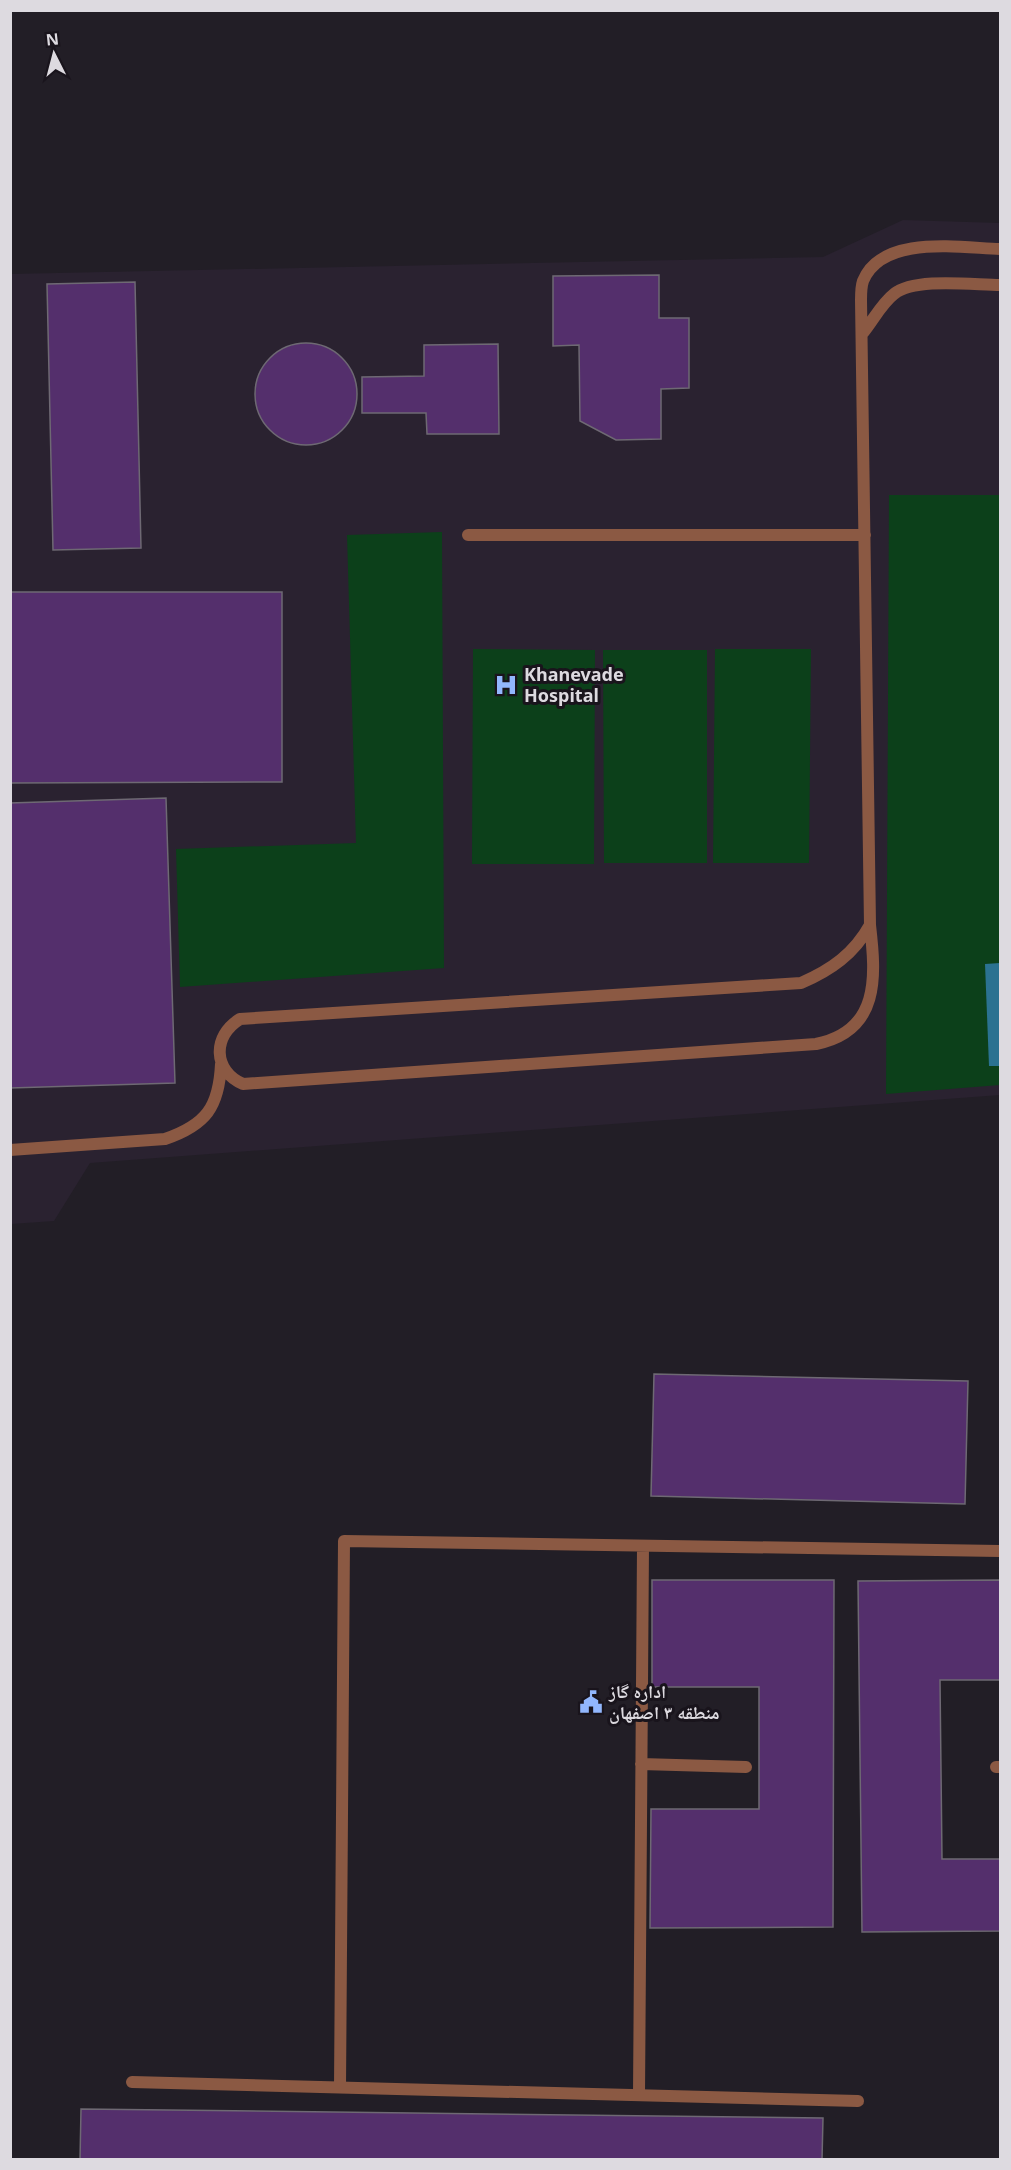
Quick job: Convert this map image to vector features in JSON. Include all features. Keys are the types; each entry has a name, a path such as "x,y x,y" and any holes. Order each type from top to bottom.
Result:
{"lane":[{"path":"221,1064 234,1080 243,1084 830,1042 844,1034 868,1008 873,976 870,925 863,282 875,264 893,252 916,247 1000,249"},
{"path":"862,334 888,300 895,293 907,288 923,285 1000,285"},
{"path":"468,535 865,535"},
{"path":"10,1150 165,1139 183,1133 207,1116 214,1103 221,1064 220,1042 231,1025 240,1019 801,983 838,963 853,951 870,925"},
{"path":"340,2087 345,1541 1000,1551"},
{"path":"639,2095 643,1546"},
{"path":"641,1764 746,1767"},
{"path":"132,2082 858,2101"}],"shaded area":[{"name":"Khanevade Hospital","path":"903,220 1000,223 1000,1095 90,1163 54,1221 11,1224 11,274 823,257"}],"green space":[{"path":"889,495 1000,495 1000,1085 886,1094"},
{"path":"442,532 444,968 180,987 176,849 356,843 347,535"},
{"path":"473,649 595,650 594,864 472,864"},
{"path":"715,649 811,649 809,863 713,863"},
{"path":"603,650 707,650 707,863 604,863"}],"water":[{"path":"1000,963 1000,1066 989,1066 985,964"}],"building":[{"path":"659,275 659,318 689,318 689,388 661,389 661,439 616,440 580,421 579,345 553,346 553,276"},
{"path":"135,282 141,548 53,550 47,284"},
{"path":"306,343 325,347 342,358 353,375 357,394 353,413 342,430 325,441 306,445 287,441 270,430 259,413 255,394 259,375 270,358 287,347"},
{"path":"498,344 499,434 427,434 426,413 362,413 362,377 424,376 424,345"},
{"path":"10,592 282,592 282,782 10,783"},
{"path":"166,798 175,1083 10,1088 10,803"},
{"path":"654,1374 968,1381 965,1504 651,1496"},
{"path":"652,1580 834,1580 833,1927 650,1928 651,1809 759,1809 759,1687 652,1687"},
{"path":"1000,1580 1000,1680 940,1680 942,1859 1000,1859 1000,1931 862,1932 858,1581"},
{"path":"81,2109 823,2118 822,2160 80,2160"}],"place":[{"name":"Khanevade Hospital","path":"506,685"},
{"name":"اداره گاز منطقه ۳ اصفهان","path":"591,1702"}]}
